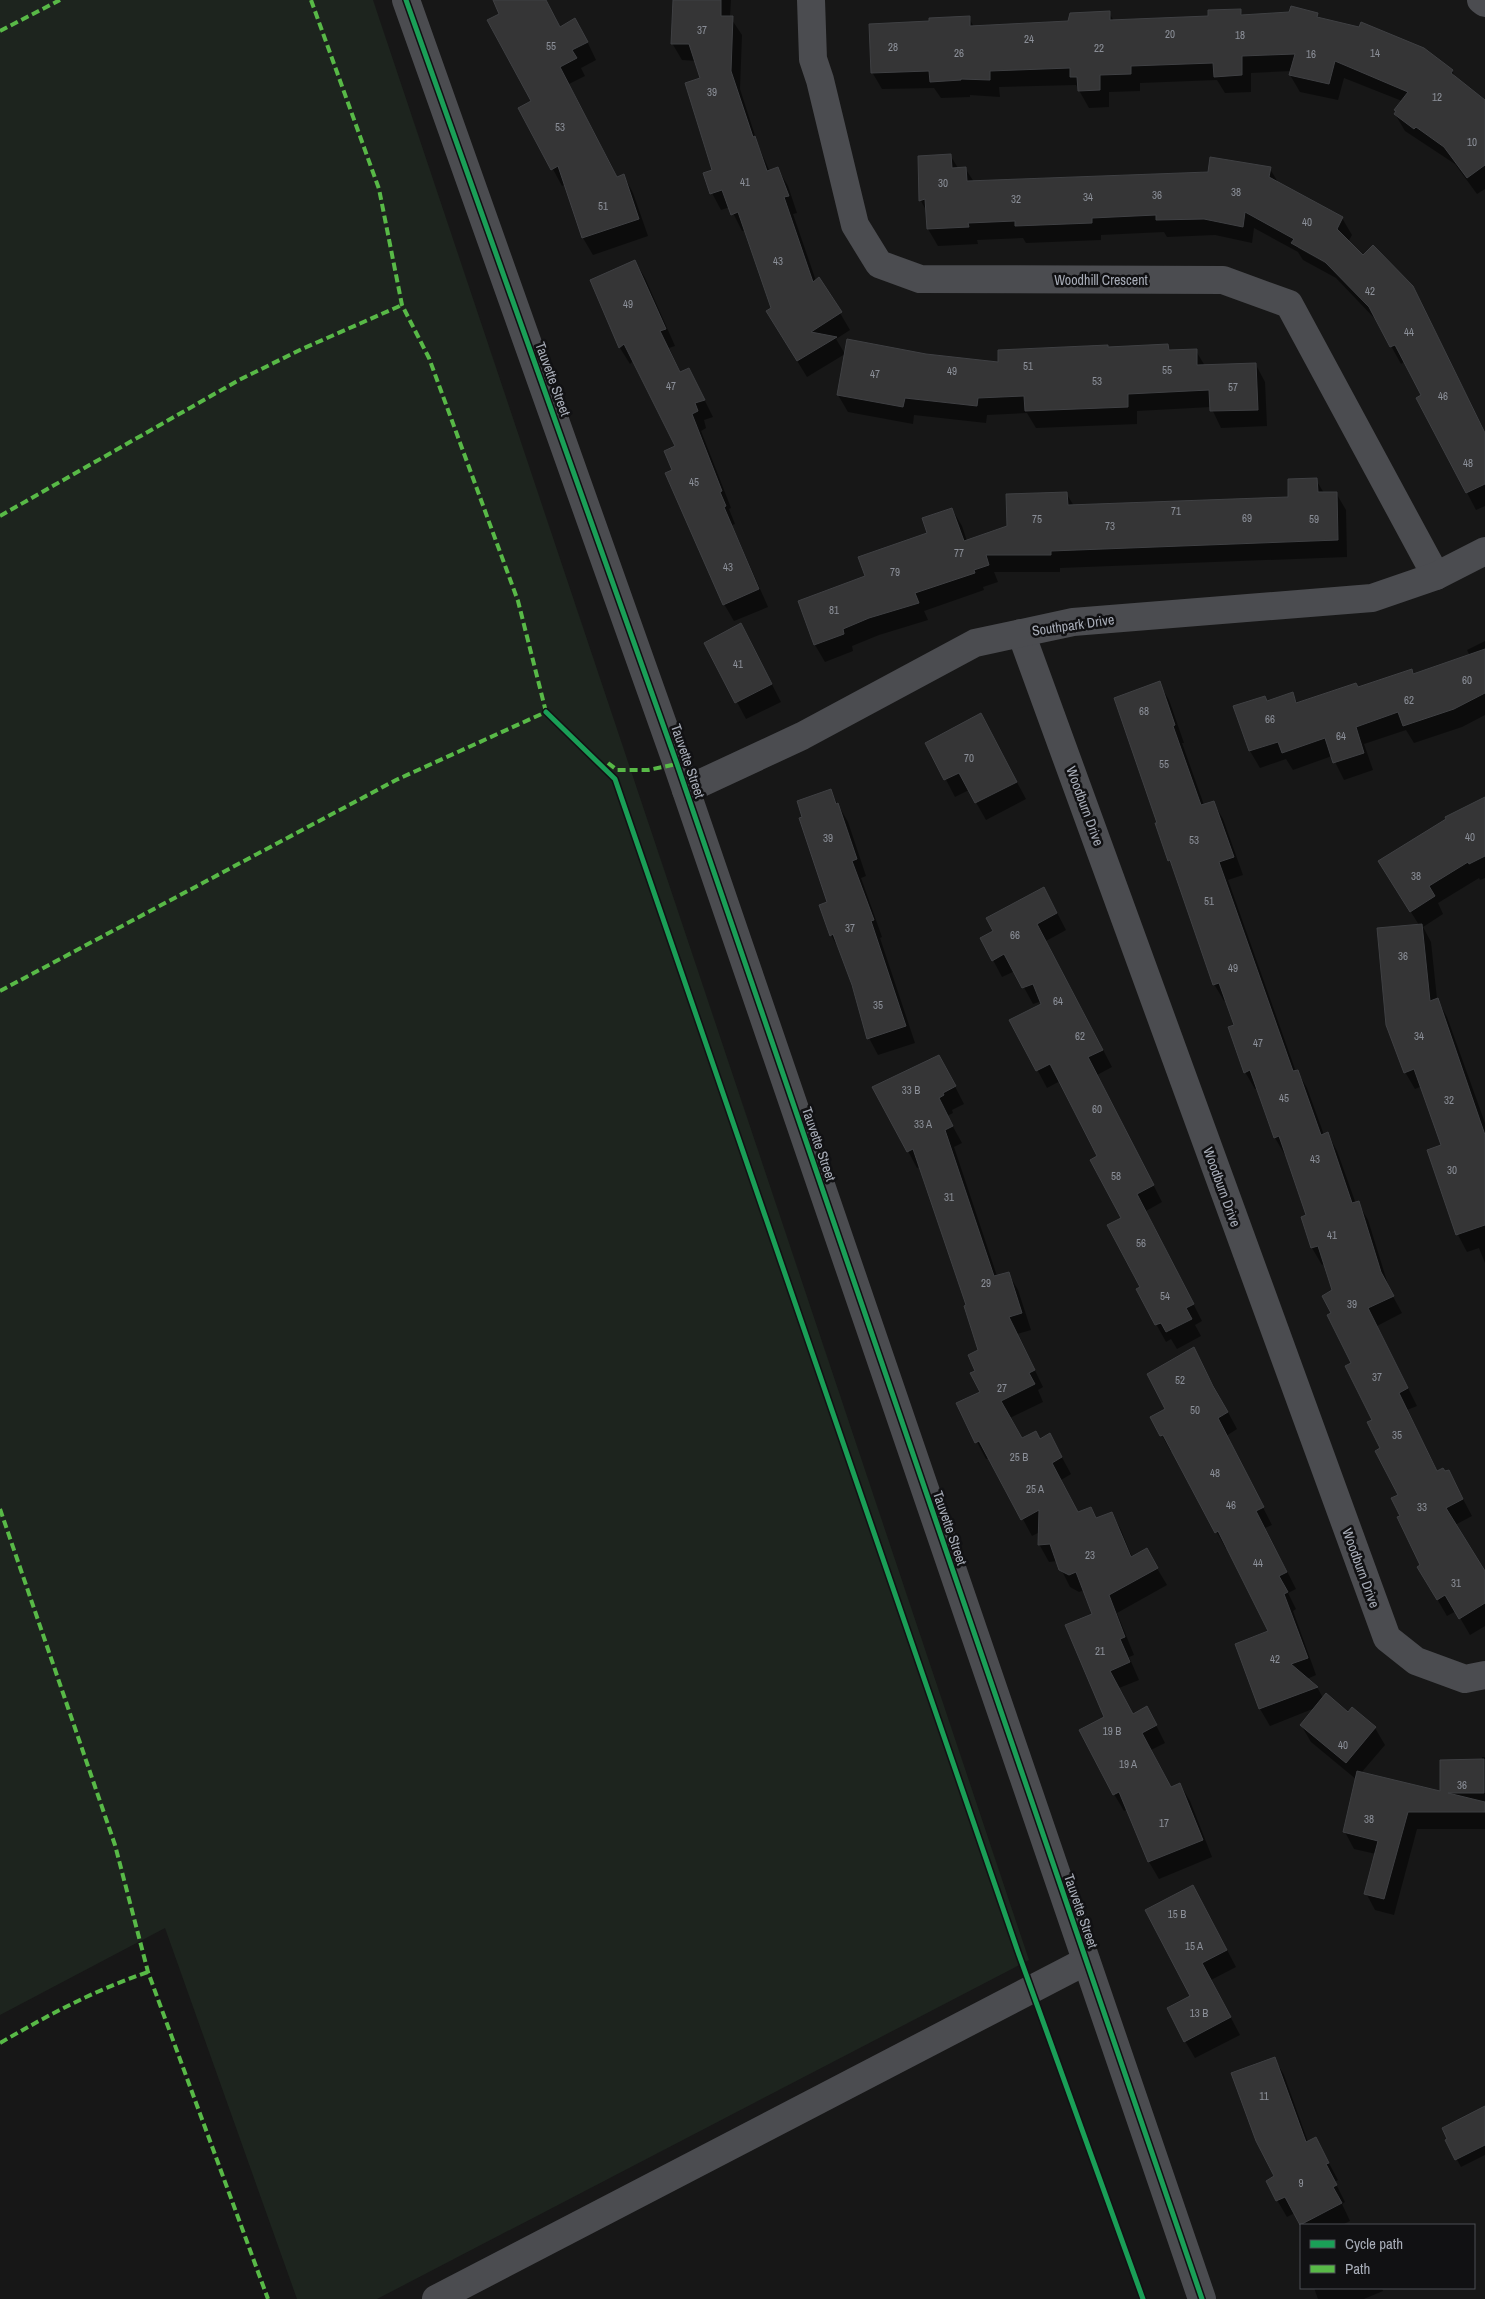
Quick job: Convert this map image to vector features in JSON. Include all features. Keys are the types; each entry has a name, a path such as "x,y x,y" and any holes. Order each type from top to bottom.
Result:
{"street":[{"name":"Tauvette Street","path":"406,0 686,790 1202,2299"},
{"name":"Woodhill Crescent","path":"811,0 812,59 820,80 855,225 879,264 920,279 1223,280 1289,304 1436,576"},
{"path":"1481,0 1485,3"},
{"name":"Southpark Drive","path":"686,790 802,736 975,643 1072,622 1372,598 1436,576 1485,551"},
{"name":"Woodburn Drive","path":"1022,633 1387,1638 1416,1660 1465,1679 1485,1675"},
{"path":"436,2299 1086,1961"}],"shaded area":[{"path":"0,0 373,0 1029,1960 377,2299 297,2299 165,1928 0,2015"}],"building":[{"path":"493,0 546,0 560,27 575,18 588,42 572,50 577,58 560,67 617,177 624,174 639,219 582,238 558,166 551,170 518,108 531,101 487,20 499,14"},
{"path":"673,0 721,0 721,16 733,16 731,71 753,137 755,136 767,171 778,167 789,196 784,197 813,282 819,277 842,312 811,332 837,337 797,361 766,311 771,308 738,212 731,215 722,190 710,194 703,173 712,170 685,83 700,78 689,44 671,44"},
{"path":"1291,6 1318,13 1317,17 1359,27 1361,22 1424,48 1453,70 1451,73 1485,100 1485,165 1467,178 1444,147 1416,127 1414,129 1394,114 1396,111 1394,110 1408,92 1335,61 1329,84 1289,75 1295,54 1242,56 1242,75 1214,77 1213,63 1131,66 1131,74 1100,75 1100,90 1078,91 1077,77 1070,77 1070,68 990,71 990,80 961,79 930,82 929,71 871,73 869,24 929,21 929,18 970,16 970,26 1068,21 1070,13 1110,11 1110,20 1208,16 1208,10 1241,9 1241,15 1289,12"},
{"path":"951,154 952,168 966,167 967,181 1208,172 1210,157 1271,167 1269,177 1343,217 1337,229 1363,255 1373,245 1413,286 1485,433 1485,484 1466,493 1416,398 1421,395 1395,345 1390,347 1369,307 1325,262 1291,243 1294,239 1245,212 1243,227 1204,219 1156,220 1156,215 1092,218 1092,223 1015,226 1015,221 968,223 969,227 927,229 925,199 919,201 918,156"},
{"path":"635,260 666,329 660,331 680,372 689,368 705,400 695,403 698,411 692,414 722,491 720,492 726,506 724,507 759,589 723,605 665,473 672,470 664,451 675,446 624,344 619,348 590,280"},
{"path":"847,339 926,354 998,362 998,350 1168,344 1169,350 1197,349 1197,365 1256,363 1258,410 1210,411 1209,390 1128,394 1128,407 1025,411 1024,396 978,398 977,406 905,398 903,407 837,395"},
{"path":"1317,478 1318,492 1337,492 1338,540 1051,551 1051,555 986,555 989,565 974,570 975,573 915,593 919,603 869,618 843,629 844,634 814,645 798,601 865,576 858,557 927,533 922,518 952,508 964,541 1007,526 1006,494 1067,492 1068,505 1288,497 1288,479"},
{"path":"741,623 772,684 735,703 704,643"},
{"path":"1485,649 1485,693 1454,709 1403,726 1398,712 1356,727 1364,753 1333,763 1325,738 1282,753 1278,742 1249,751 1233,706 1265,696 1267,701 1293,692 1296,703 1356,683 1358,687 1412,669 1413,674"},
{"path":"1160,681 1175,725 1173,726 1201,805 1214,801 1234,857 1219,862 1293,1071 1298,1070 1321,1135 1328,1132 1352,1203 1359,1201 1381,1272 1394,1296 1368,1308 1408,1388 1399,1393 1437,1471 1443,1468 1445,1471 1449,1470 1463,1499 1446,1508 1485,1571 1485,1603 1459,1619 1445,1595 1437,1600 1417,1567 1420,1565 1397,1517 1400,1516 1391,1498 1398,1495 1375,1451 1380,1448 1367,1422 1372,1420 1345,1366 1351,1363 1327,1315 1331,1313 1322,1296 1332,1290 1318,1246 1311,1248 1301,1217 1306,1215 1279,1136 1274,1138 1250,1070 1244,1073 1228,1027 1234,1025 1219,983 1213,985 1170,860 1168,861 1155,823 1157,823 1114,698"},
{"path":"981,713 1017,782 975,803 959,773 944,780 925,743"},
{"path":"831,789 836,804 838,803 857,859 852,861 874,920 871,921 906,1026 867,1039 852,985 833,934 830,936 819,905 827,902 799,818 802,817 797,801"},
{"path":"1485,797 1485,856 1469,864 1468,862 1429,886 1435,896 1410,912 1378,861 1446,819 1445,817"},
{"path":"1044,887 1057,913 1037,924 1103,1050 1088,1057 1154,1185 1137,1194 1194,1304 1186,1308 1192,1319 1166,1332 1161,1323 1155,1325 1136,1289 1140,1287 1107,1225 1121,1218 1090,1160 1097,1156 1050,1064 1036,1071 1009,1020 1041,1004 1033,984 1022,988 1004,954 992,961 980,938 993,931 986,918"},
{"path":"1422,924 1430,1001 1438,998 1485,1135 1485,1225 1456,1235 1427,1150 1441,1145 1414,1069 1404,1073 1386,1025 1377,928"},
{"path":"939,1055 956,1086 943,1093 944,1095 939,1098 953,1126 945,1130 994,1276 1009,1272 1022,1313 1009,1317 1035,1370 1029,1373 1035,1384 1001,1401 1022,1438 1036,1431 1040,1439 1050,1433 1062,1457 1052,1463 1078,1512 1091,1507 1096,1518 1112,1512 1131,1557 1147,1548 1158,1568 1109,1595 1125,1637 1120,1639 1130,1662 1110,1671 1133,1714 1147,1706 1157,1725 1142,1733 1171,1787 1180,1783 1203,1840 1148,1862 1119,1792 1113,1795 1079,1730 1104,1717 1065,1625 1092,1614 1076,1572 1069,1575 1059,1570 1050,1544 1038,1545 1039,1510 1021,1520 979,1441 975,1443 956,1403 980,1392 970,1373 975,1371 968,1355 978,1350 964,1306 966,1305 913,1149 907,1152 872,1087"},
{"path":"1194,1347 1228,1412 1218,1418 1264,1507 1256,1511 1287,1572 1279,1576 1288,1592 1284,1594 1308,1658 1291,1664 1318,1687 1259,1709 1235,1644 1268,1631 1218,1531 1215,1533 1163,1435 1160,1436 1150,1417 1165,1409 1147,1374"},
{"path":"1326,1693 1348,1712 1352,1707 1376,1727 1346,1763 1300,1725"},
{"path":"1484,1759 1484,1793 1448,1793 1485,1802 1485,1812 1408,1812 1384,1899 1364,1894 1378,1841 1343,1832 1357,1771 1440,1791 1440,1760"},
{"path":"1193,1885 1227,1950 1202,1963 1231,2017 1184,2042 1167,2008 1190,1996 1145,1910"},
{"path":"1275,2057 1306,2142 1316,2137 1329,2163 1326,2164 1337,2185 1333,2187 1342,2203 1300,2225 1285,2197 1276,2201 1266,2181 1274,2176 1256,2141 1231,2073"},
{"path":"1485,2106 1485,2145 1455,2160 1445,2140 1447,2139 1442,2128"}],"marked path":[{"path":"0,31 60,0"},
{"path":"311,0 379,189 402,305 429,358 518,601 548,714"},
{"path":"0,516 239,380 302,349 402,305"},
{"path":"0,991 396,780 546,712"},
{"path":"608,763 617,770 648,770 677,764"},
{"path":"0,1509 115,1845 148,1972 268,2299"},
{"path":"0,2043 72,2004 148,1972"}],"cycle path":[{"path":"406,0 677,764 1202,2299"},
{"path":"546,712 615,779 1018,1952 1143,2299"}]}
